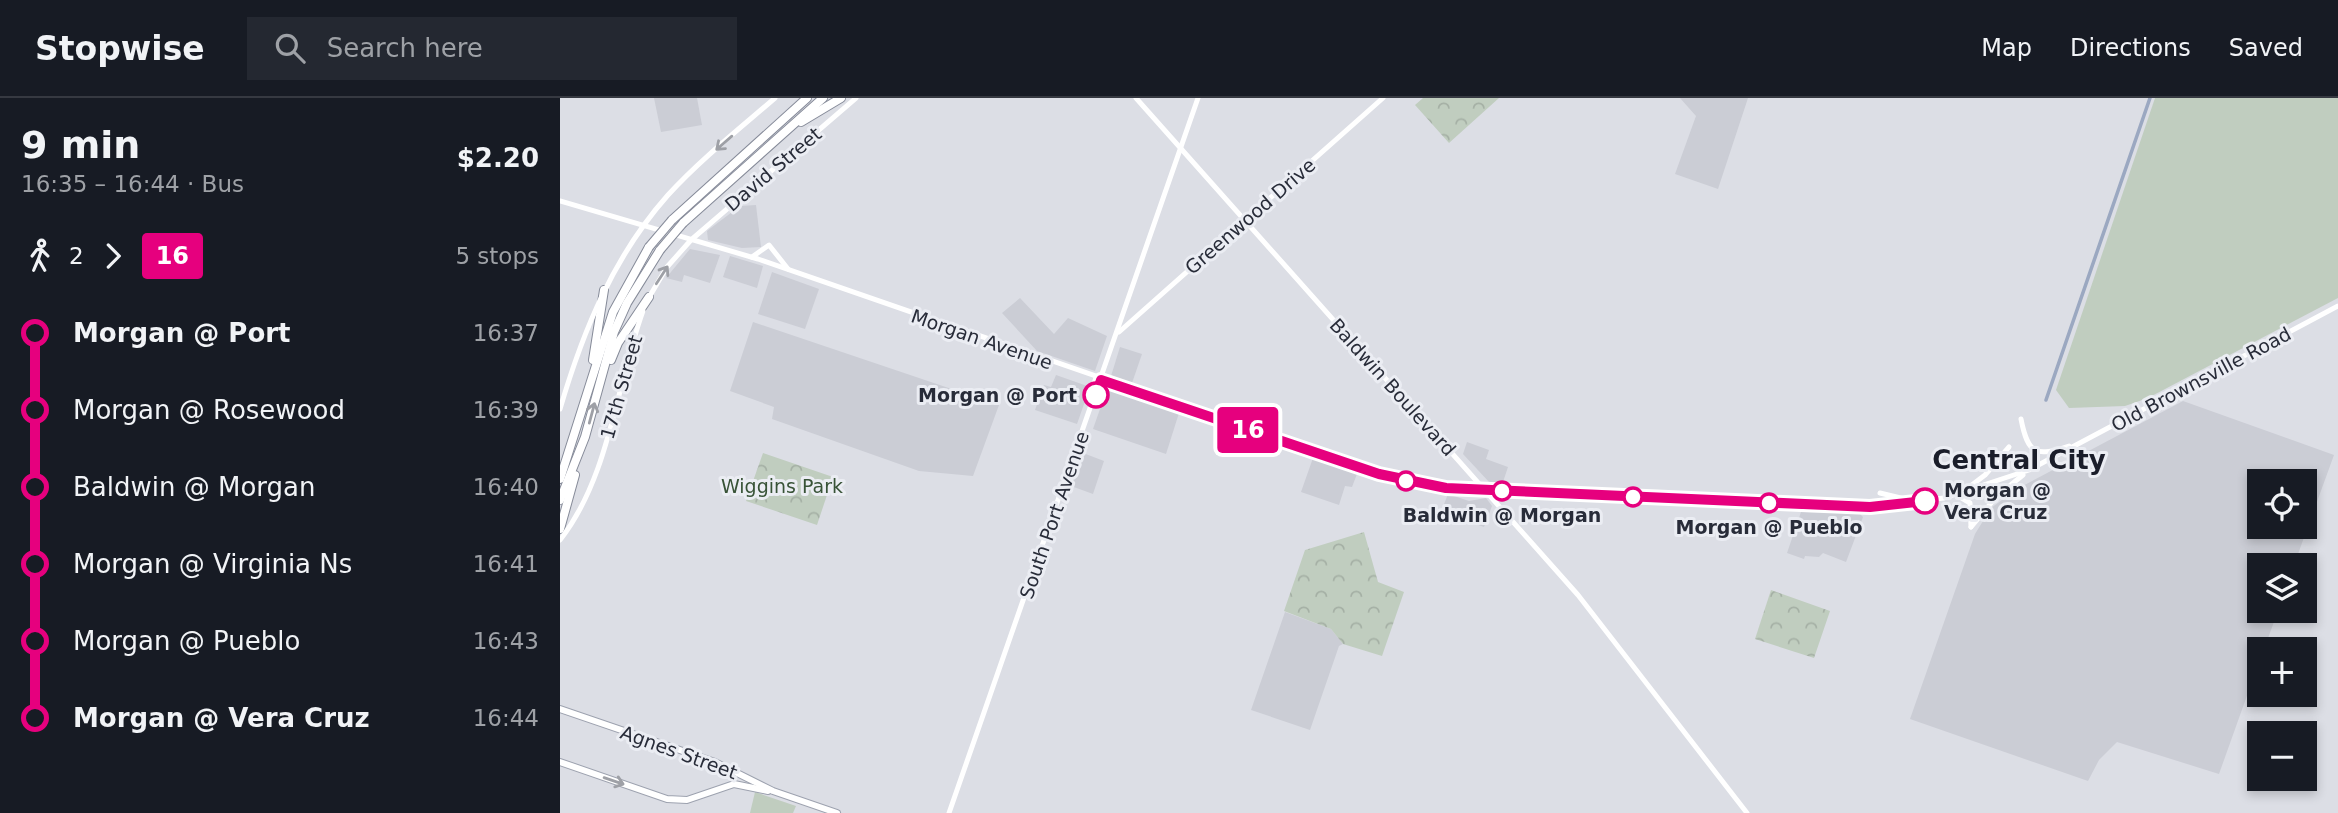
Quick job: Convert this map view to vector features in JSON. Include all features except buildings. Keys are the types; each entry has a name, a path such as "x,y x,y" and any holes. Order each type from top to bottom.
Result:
{"highway":[{"path":"768,132 798,98"},
{"path":"560,479 613,312 649,247 672,220 807,98"},
{"path":"560,529 579,456 623,312 660,250 683,223 823,98"},
{"path":"784,133 841,98"},
{"path":"588,387 604,290"},
{"path":"600,386 618,343 649,296"},
{"path":"560,467 570,450"},
{"path":"560,500 579,456"}],"main road":[{"path":"560,409 587,327 604,290 644,226 668,195 775,98"},
{"name":"David Street","path":"691,240 856,98"},
{"name":"Baldwin Boulevard","path":"1136,98 1578,595 1747,813"},
{"name":"South Port Avenue","path":"949,813 1198,98"},
{"name":"Greenwood Drive","path":"1116,334 1383,98"},
{"name":"Morgan Avenue","path":"560,201 752,257 1379,474 1446,488 1870,507 1916,502 1988,486"},
{"name":"17th Street","path":"560,540 589,486 605,443 649,296 667,267 691,240"},
{"path":"752,257 769,245 790,272"},
{"name":"Old Brownsville Road","path":"1988,486 2029,470 2338,306"},
{"path":"2021,419 2028,444 2040,453 2085,441"},
{"path":"2009,447 1985,475 1959,494 1970,503 1971,527 1997,496 2029,470"},
{"path":"1880,493 1916,502"},
{"name":"Agnes Street","path":"560,709 715,762 774,792 837,813"},
{"path":"560,762 667,799 687,800 734,784 774,792"}],"shaded area":[{"path":"654,98 697,98 702,125 661,132"},
{"path":"1680,98 1748,98 1718,189 1675,174 1696,116"},
{"path":"756,205 761,247 742,248 708,240 707,231 740,206"},
{"path":"690,249 720,255 710,283 684,275 682,282 666,278"},
{"path":"730,256 763,266 757,288 723,277"},
{"path":"772,272 819,289 805,329 758,314"},
{"path":"1020,298 1054,334 1068,318 1107,336 1095,371 1037,351 1002,313"},
{"path":"753,322 999,405 973,476 919,471 772,419 774,407 730,391"},
{"path":"1120,347 1142,354 1132,383 1111,376"},
{"path":"1056,375 1090,387 1077,424 1035,410 1044,385 1051,387"},
{"path":"1107,389 1179,413 1166,454 1093,429"},
{"path":"2183,401 2334,455 2317,502 2317,469 2247,469 2247,539 2303,539 2298,553 2247,553 2247,623 2274,623 2268,637 2247,637 2247,696 2219,774 2117,742 2099,760 2088,781 1910,719 1975,534 1991,508 2017,489"},
{"path":"1467,442 1489,450 1486,459 1508,467 1502,485 1490,483 1463,454"},
{"path":"1083,453 1104,461 1093,494 1071,486"},
{"path":"1313,458 1357,474 1352,487 1345,486 1339,505 1301,492"},
{"path":"1448,494 1469,501 1486,498 1492,506 1484,527 1441,512"},
{"path":"1801,512 1859,513 1863,517 1846,562 1823,553 1819,557 1805,556 1804,559 1787,553"},
{"path":"1285,612 1331,629 1343,644 1339,646 1310,730 1251,710"}],"green space":[{"path":"1423,98 1499,98 1449,143 1415,105"},
{"path":"2155,98 2338,98 2338,298 2148,398 2125,406 2069,408 2056,390"},
{"name":"Wiggins Park","path":"763,453 833,477 817,525 746,501"},
{"path":"1364,532 1378,582 1404,592 1382,656 1343,644 1331,629 1284,611 1305,550"},
{"path":"1771,590 1830,611 1814,658 1755,639"},
{"path":"755,792 796,806 793,813 750,813"}],"waterway":[{"path":"2046,400 2150,98"}],"bus line":[{"name":"16","path":"1096,395 1101,380 1379,474 1446,488 1870,507 1925,501"}],"place":[{"name":"Morgan @ Port","path":"1096,395"},
{"name":"Baldwin @ Morgan","path":"1502,491"},
{"name":"Morgan @ Vera Cruz","path":"1925,501"},
{"name":"Morgan @ Pueblo","path":"1769,503"}],"district":[{"name":"Central City","path":"2019,460"}]}
